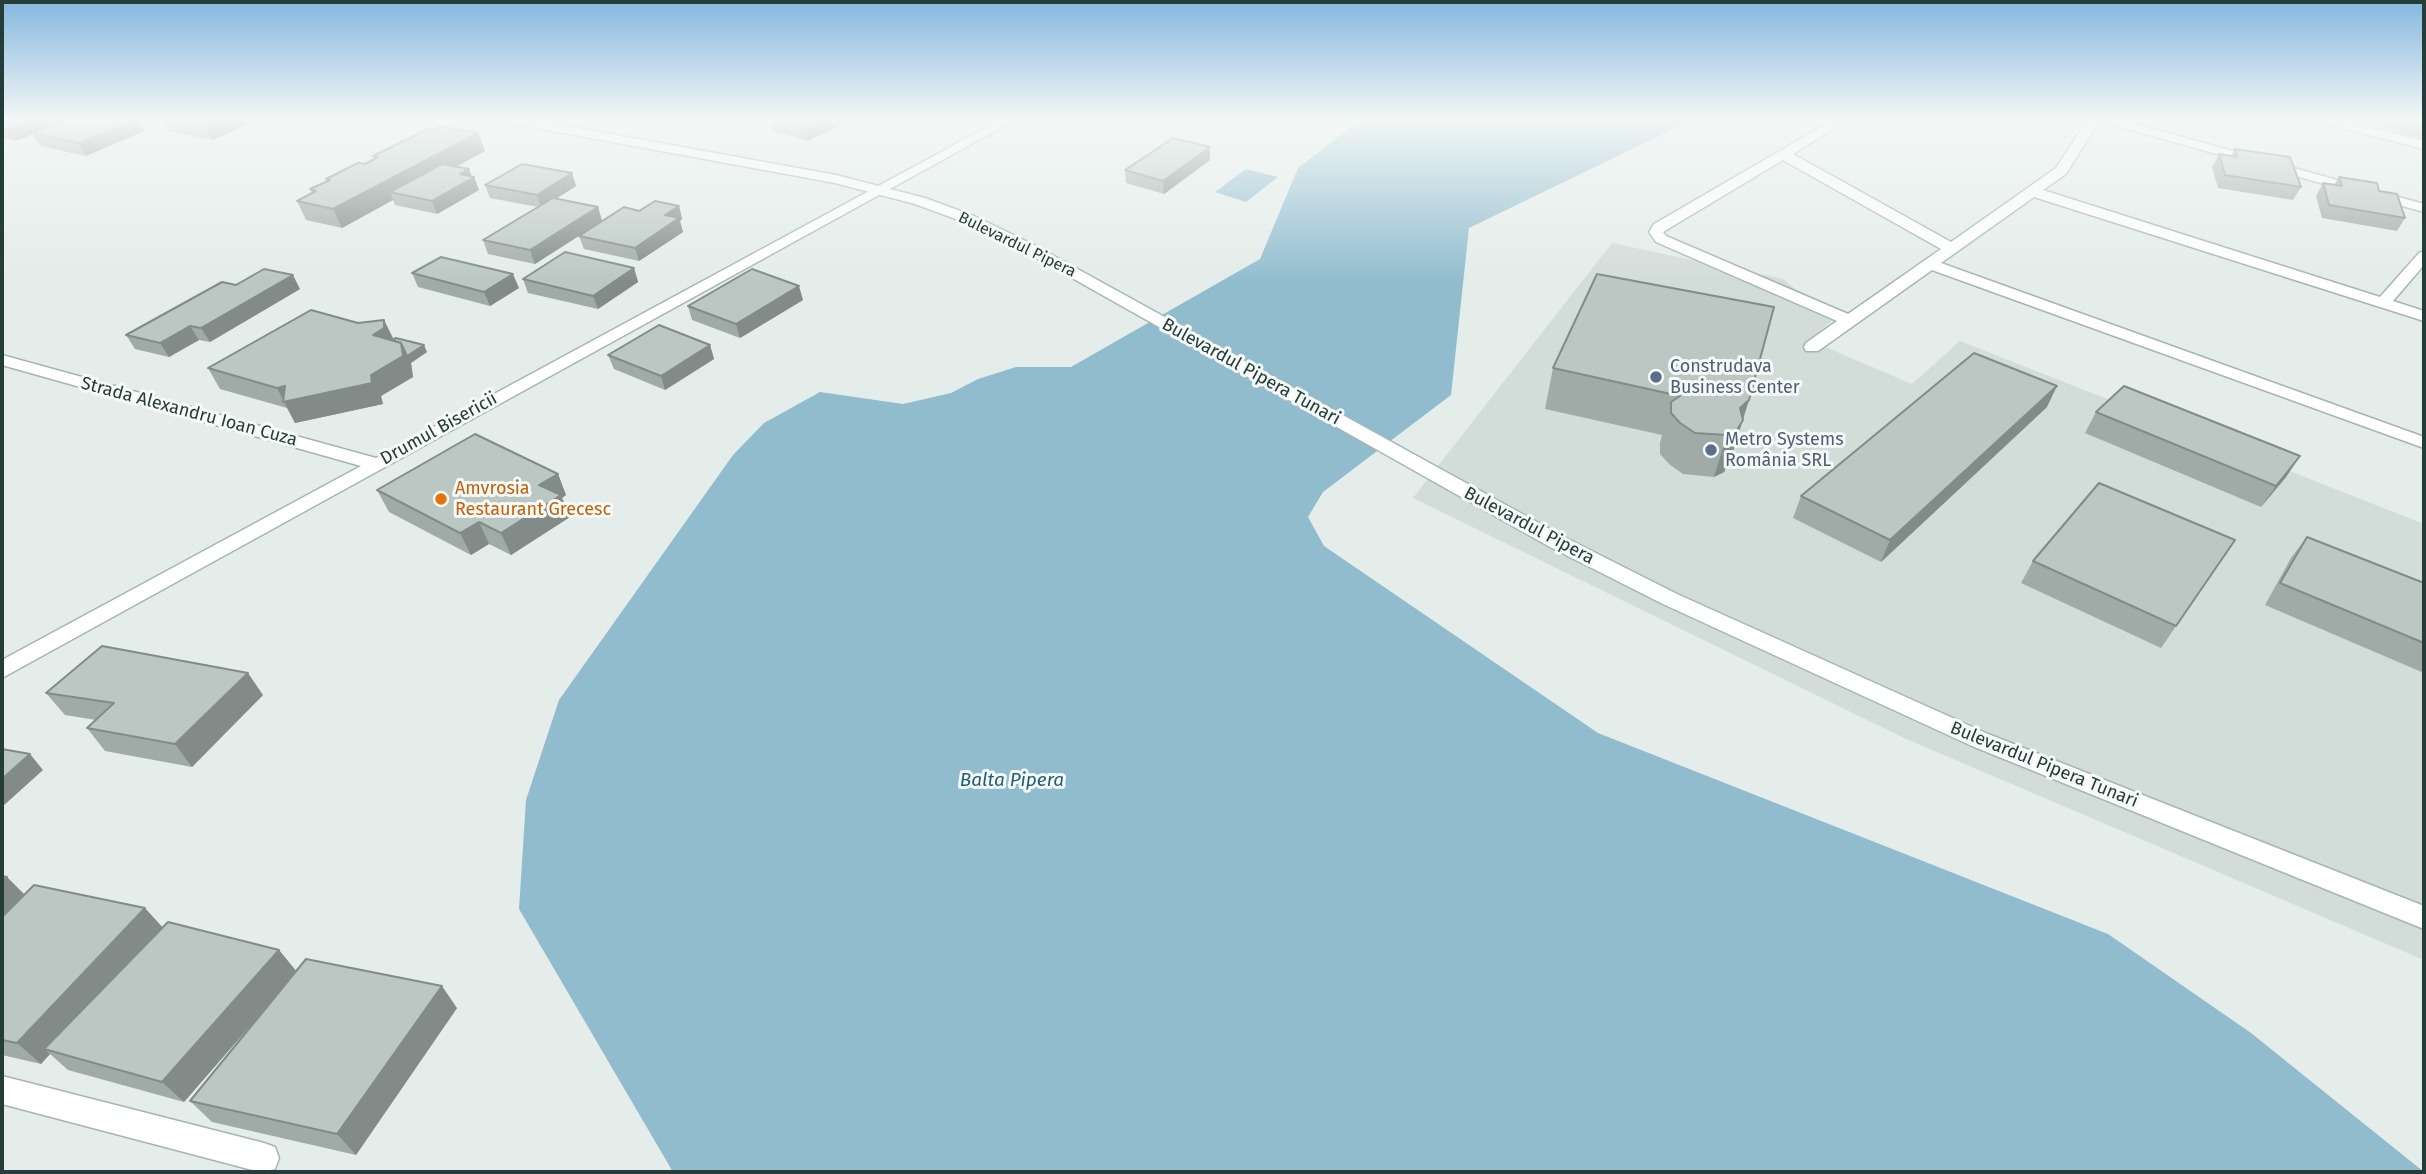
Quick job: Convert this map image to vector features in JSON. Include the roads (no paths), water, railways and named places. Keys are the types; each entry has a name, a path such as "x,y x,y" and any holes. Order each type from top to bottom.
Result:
{"street":[{"name":"Bulevardul Pipera","path":"807,174 920,201 988,228 1112,295"},
{"name":"Drumul Bisericii","path":"2,670 908,174"},
{"path":"1750,174 1656,232 1661,239 1848,320"},
{"path":"1819,174 1951,247"},
{"path":"1812,347 2057,174"},
{"path":"2301,174 2424,208"},
{"path":"2034,192 2424,316"},
{"path":"2383,303 2424,256"},
{"path":"1928,263 2424,443"},
{"name":"Bulevardul Pipera Tunari","path":"1112,295 1390,450"},
{"name":"Strada Alexandru Ioan Cuza","path":"2,360 377,464"},
{"name":"Bulevardul Pipera","path":"1390,450 1558,542 1670,599"},
{"name":"Bulevardul Pipera Tunari","path":"1670,599 1980,740 2424,918"},
{"path":"2,1090 264,1158"}],"water":[{"path":"1240,174 1265,174 1278,177 1246,202 1215,192"},
{"name":"Balta Pipera","path":"1296,174 1581,174 1469,228 1451,395 1323,492 1308,517 1324,546 1598,733 2108,934 2251,1033 2424,1172 673,1172 519,909 526,800 559,700 733,455 764,423 820,392 903,404 951,393 978,379 1016,367 1071,367 1260,259"}],"place":[{"name":"Construdava Business Center","path":"1656,377"},
{"name":"Metro Systems România SRL","path":"1711,450"},
{"name":"Amvrosia Restaurant Grecesc","path":"441,499"}]}
